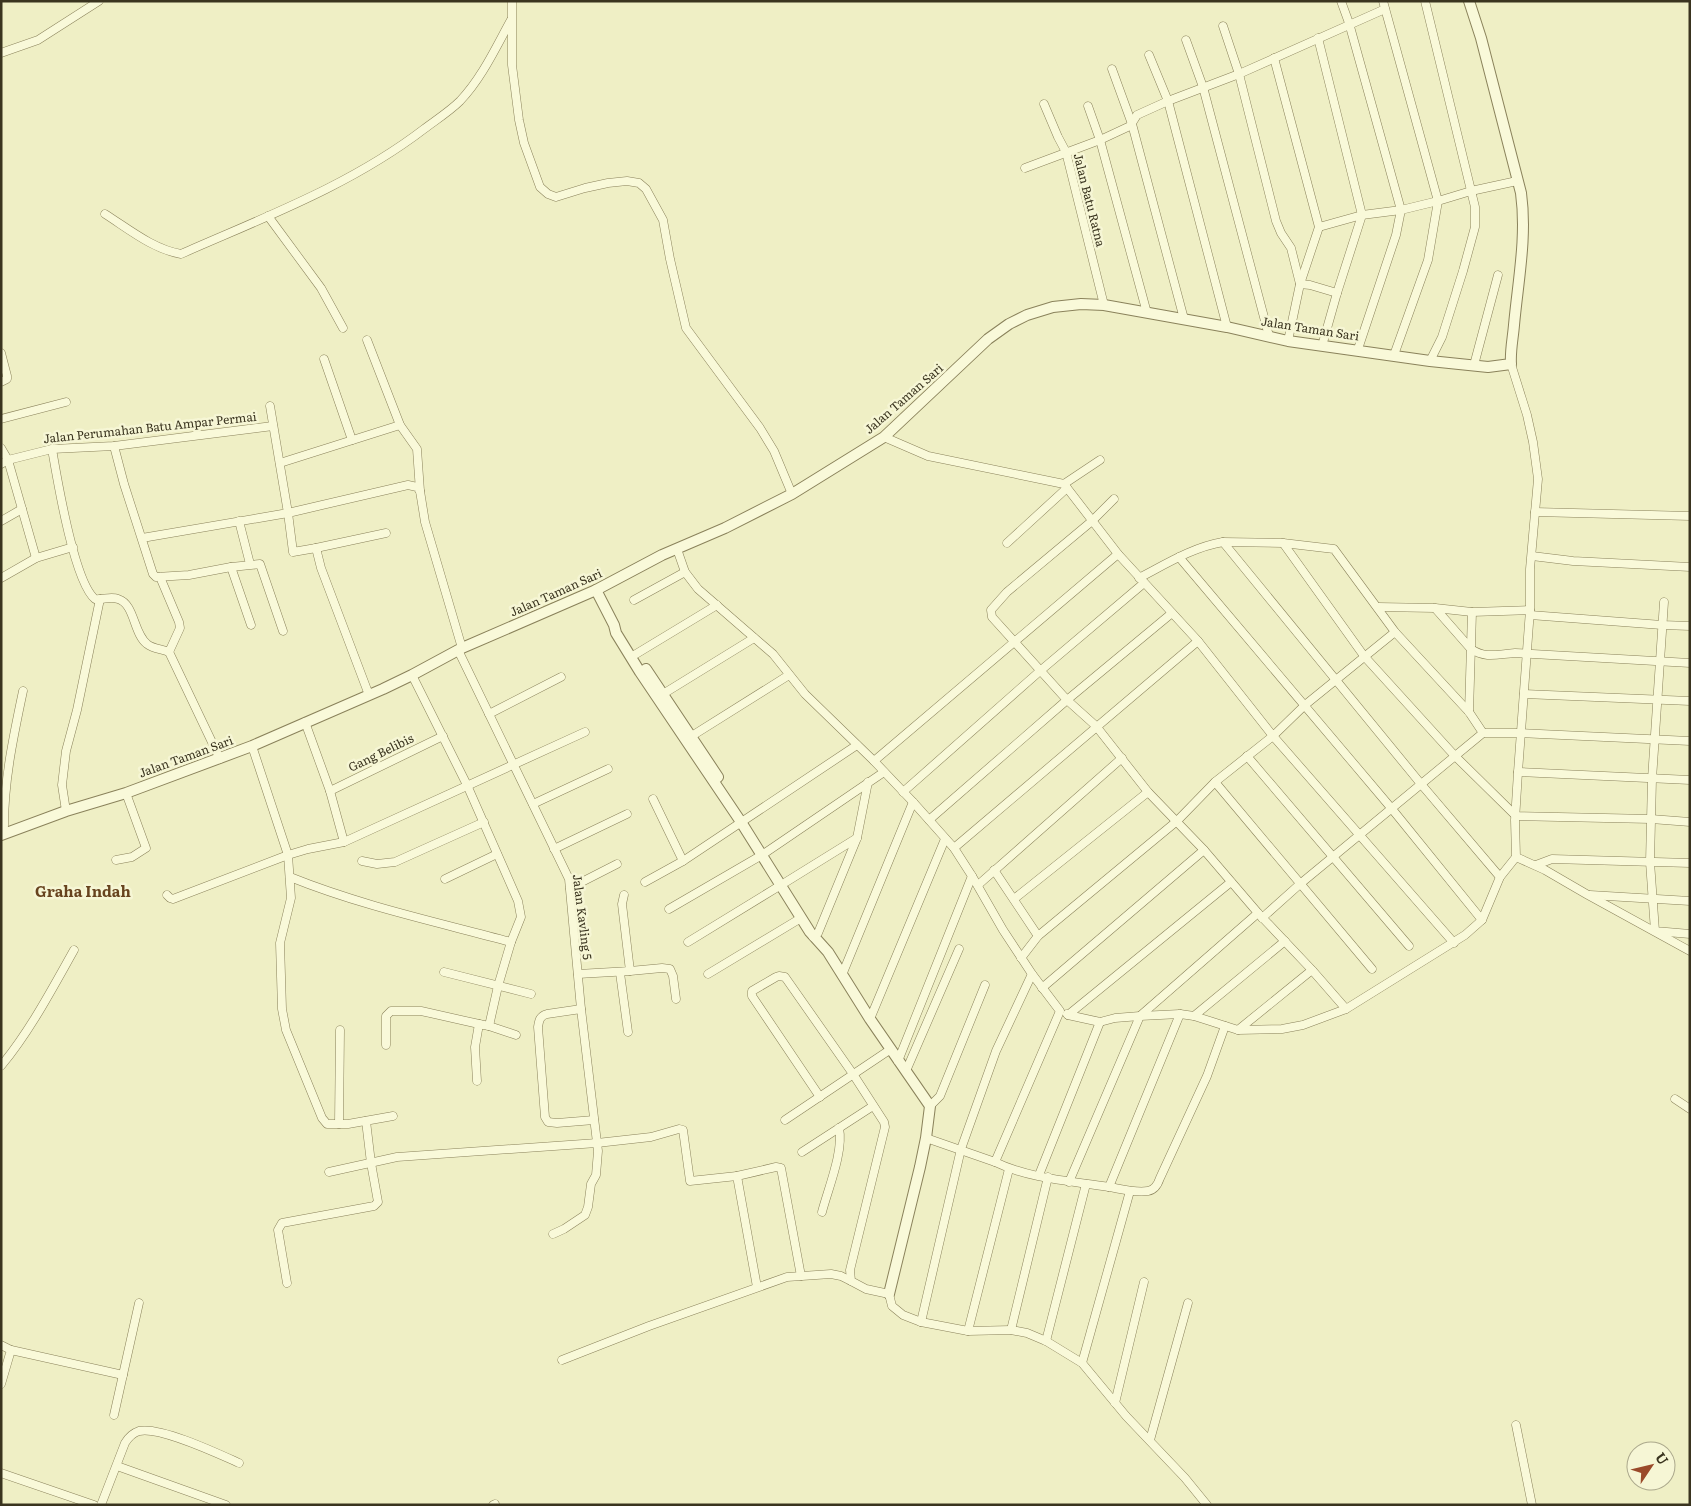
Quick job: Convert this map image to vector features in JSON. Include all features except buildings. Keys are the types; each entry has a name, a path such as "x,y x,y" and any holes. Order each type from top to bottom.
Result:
{"street":[{"path":"1,53 38,40 99,1"},
{"path":"512,1 512,65 520,120 524,143 540,188 556,197 585,188 628,181 639,183 646,189 663,220 686,328 760,428 774,451 792,494"},
{"path":"1341,1 1349,23 1401,210 1396,235 1358,349"},
{"path":"1425,1 1475,207 1475,227 1442,337 1430,361"},
{"path":"677,549 686,572 698,589 773,654 805,694 874,761 954,848 1021,958 1060,1011 1068,1015 1100,1022 1115,1018 1180,1014 1194,1016 1238,1030 1282,1029 1303,1025 1346,1009 1454,943 1482,920 1500,877 1516,856 1518,772 1530,613 1530,569 1538,479 1534,442 1511,364 1523,245 1522,205 1481,38 1469,1"},
{"path":"1025,168 1100,140 1132,124 1137,115 1239,74 1384,5 1438,201 1428,260 1394,355"},
{"path":"105,214 156,247 181,254 325,191 362,171 407,142 459,102 480,74 511,20"},
{"path":"1223,26 1239,74 1276,221 1281,233 1292,248 1300,284"},
{"path":"1318,38 1362,215 1322,346"},
{"path":"1186,40 1203,87 1269,336"},
{"path":"1149,55 1168,101 1227,327"},
{"path":"1274,58 1318,223 1300,284 1288,340"},
{"path":"1112,69 1132,124 1184,319"},
{"name":"Jalan Batu Ratna","path":"1044,104 1066,152 1104,305"},
{"path":"1088,106 1100,140 1147,313"},
{"path":"1318,223 1401,210 1517,181"},
{"path":"268,216 321,288 343,328"},
{"path":"1474,365 1498,275"},
{"path":"1300,284 1337,293"},
{"name":"Jalan Taman Sari","path":"3,834 66,811 126,793 252,746 369,695 412,675 460,649 596,590 677,549 725,528 792,494 884,437 988,339 1010,324 1028,315 1053,307 1081,304 1104,305 1322,346 1358,349 1430,361 1488,367 1511,364"},
{"name":"Jalan Kavling 5","path":"367,340 400,425 417,449 420,491 425,522 460,649 489,714 566,873 570,888 581,1009 597,1147 596,1175 591,1184 588,1207 585,1214 564,1229 553,1234"},
{"path":"1,353 7,379 1,382"},
{"path":"324,359 352,440"},
{"path":"1,418 66,402"},
{"path":"270,406 293,552 386,533"},
{"path":"280,463 400,425"},
{"name":"Jalan Perumahan Batu Ampar Permai","path":"5,462 52,449 114,446 273,426"},
{"path":"884,437 928,456 1066,486 1118,554 1198,641 1273,736 1454,943"},
{"path":"114,446 124,484 153,574 156,577 188,576 231,567 260,564 283,631"},
{"path":"1,448 22,509 36,558"},
{"path":"52,449 73,547 82,579 90,594 95,599 116,598 125,602 129,607 138,633 147,644 169,652 220,759"},
{"path":"1007,543 1066,486 1100,460"},
{"path":"142,538 288,513 408,485 417,487 420,491"},
{"path":"1114,499 1092,521 1007,592 991,610 992,617 1067,700 1096,726 1148,792 1204,850 1260,916 1312,970 1346,1009"},
{"path":"1,522 22,509"},
{"path":"1535,512 1690,516"},
{"path":"239,521 250,564"},
{"path":"1222,542 1500,877"},
{"path":"903,792 1142,580 1179,557 1222,542 1282,543 1334,549 1395,632 1469,712 1483,733"},
{"path":"1282,543 1364,656 1454,756 1516,816 1651,819 1690,822"},
{"path":"1,578 36,558 73,547"},
{"path":"316,548 321,568 369,695"},
{"path":"874,761 1118,554"},
{"path":"1532,556 1573,561 1690,566"},
{"path":"1179,557 1392,809 1482,920"},
{"path":"231,567 251,625"},
{"path":"634,600 686,572"},
{"path":"160,577 180,628 169,652"},
{"path":"596,590 614,625 616,633 744,820 870,1019 930,1106"},
{"path":"66,811 62,785 66,751 77,710 100,600"},
{"path":"1655,931 1650,862 1652,778 1664,602"},
{"path":"636,654 717,605"},
{"path":"1378,607 1530,613 1690,626"},
{"path":"1435,608 1471,649 1487,656 1515,653 1690,663"},
{"path":"1469,712 1472,612"},
{"path":"929,820 1067,700 1172,613"},
{"path":"614,625 622,632 636,654 643,671 662,694 672,715"},
{"path":"1021,958 1038,936 1177,821 1215,782 1273,736 1305,705 1395,632"},
{"path":"662,694 754,638"},
{"path":"954,848 1198,641"},
{"path":"412,675 467,785 518,902 521,917 511,942 498,986 489,1026"},
{"path":"688,738 790,676"},
{"path":"489,714 561,677"},
{"path":"3,834 3,805 22,691"},
{"path":"1524,694 1690,701"},
{"path":"305,722 330,791 344,842"},
{"path":"167,895 173,899 288,855 344,842 585,732"},
{"path":"1069,1182 1140,1016 1483,733 1690,741"},
{"name":"Gang Belibis","path":"330,791 443,736"},
{"path":"645,882 683,861 857,745"},
{"path":"252,746 288,855 291,898 280,943 282,1002 286,1030 322,1118 327,1124 366,1121 394,1116"},
{"path":"1247,756 1409,946"},
{"path":"978,885 1122,758"},
{"path":"533,804 608,769"},
{"path":"669,909 764,853 884,772"},
{"path":"1518,772 1690,780"},
{"path":"816,935 857,838 868,782"},
{"path":"1215,782 1372,969"},
{"path":"1014,899 1148,792"},
{"path":"116,860 132,857 146,848 126,793"},
{"path":"653,799 683,861"},
{"path":"842,975 913,802"},
{"path":"554,848 627,814"},
{"path":"362,861 377,864 395,862 484,822"},
{"path":"688,942 857,838"},
{"path":"870,1019 945,839"},
{"path":"1042,988 1204,850"},
{"path":"445,879 497,854"},
{"path":"1516,856 1536,865 1690,951"},
{"path":"1536,865 1552,859 1690,863"},
{"path":"570,888 618,864"},
{"path":"994,870 1038,936"},
{"path":"898,1061 972,876"},
{"path":"290,877 325,891 389,910 511,942"},
{"path":"1068,1015 1231,882"},
{"path":"784,884 801,918 816,935"},
{"path":"624,895 622,904 630,971"},
{"path":"1588,895 1690,901"},
{"path":"708,974 801,918"},
{"path":"1655,931 1690,934"},
{"path":"1194,1016 1285,941"},
{"path":"906,1071 959,949"},
{"path":"1,1066 16,1047 53,989 74,950"},
{"path":"578,974 670,969 673,976 676,999"},
{"path":"1238,1030 1312,970"},
{"path":"444,972 531,994"},
{"path":"620,973 628,1032"},
{"path":"921,1322 961,1149 996,1051 1032,974"},
{"path":"820,1097 752,996 752,990 776,977 785,976 884,1122 885,1127 850,1270 851,1281"},
{"path":"985,985 940,1096 930,1106 926,1138 889,1294 892,1306 903,1315 921,1322 968,1332 1011,1330 1036,1336 1082,1363 1115,1403 1185,1478 1207,1505"},
{"path":"581,1009 543,1015 539,1021 546,1118 548,1122 557,1123 594,1120"},
{"path":"386,1045 386,1016 391,1011 421,1011 489,1026 516,1035"},
{"path":"995,1162 1060,1011"},
{"path":"1109,1187 1180,1014"},
{"path":"1038,1175 1100,1022"},
{"path":"477,1081 476,1047 479,1024"},
{"path":"926,1138 961,1149 1009,1169 1069,1182 1130,1191 1148,1191 1157,1185 1207,1076 1225,1026"},
{"path":"339,1124 340,1030"},
{"path":"785,1120 891,1049"},
{"path":"1675,1098 1690,1110"},
{"path":"802,1152 873,1106"},
{"path":"287,1283 278,1230 282,1223 374,1206 378,1202 366,1121"},
{"path":"822,1212 841,1141 839,1128"},
{"path":"328,1172 397,1157 597,1147 651,1137 679,1129 683,1130 690,1181 738,1176 781,1168 801,1276"},
{"path":"968,1332 1009,1169"},
{"path":"738,1176 757,1287"},
{"path":"1011,1330 1048,1178"},
{"path":"1046,1341 1086,1184"},
{"path":"1082,1363 1130,1191"},
{"path":"562,1360 787,1276 831,1274 840,1276 866,1289 889,1294"},
{"path":"1115,1403 1144,1282"},
{"path":"114,1414 139,1303"},
{"path":"1150,1440 1188,1304"},
{"path":"1,1345 11,1350 123,1374"},
{"path":"1,1384 11,1350"},
{"path":"1516,1425 1532,1505"},
{"path":"101,1505 117,1466 120,1453 129,1437 140,1431 165,1434 193,1443 240,1463"},
{"path":"117,1466 226,1505"},
{"path":"1,1473 94,1505"}],"district":[{"name":"Graha Indah","path":"83,892"}]}
